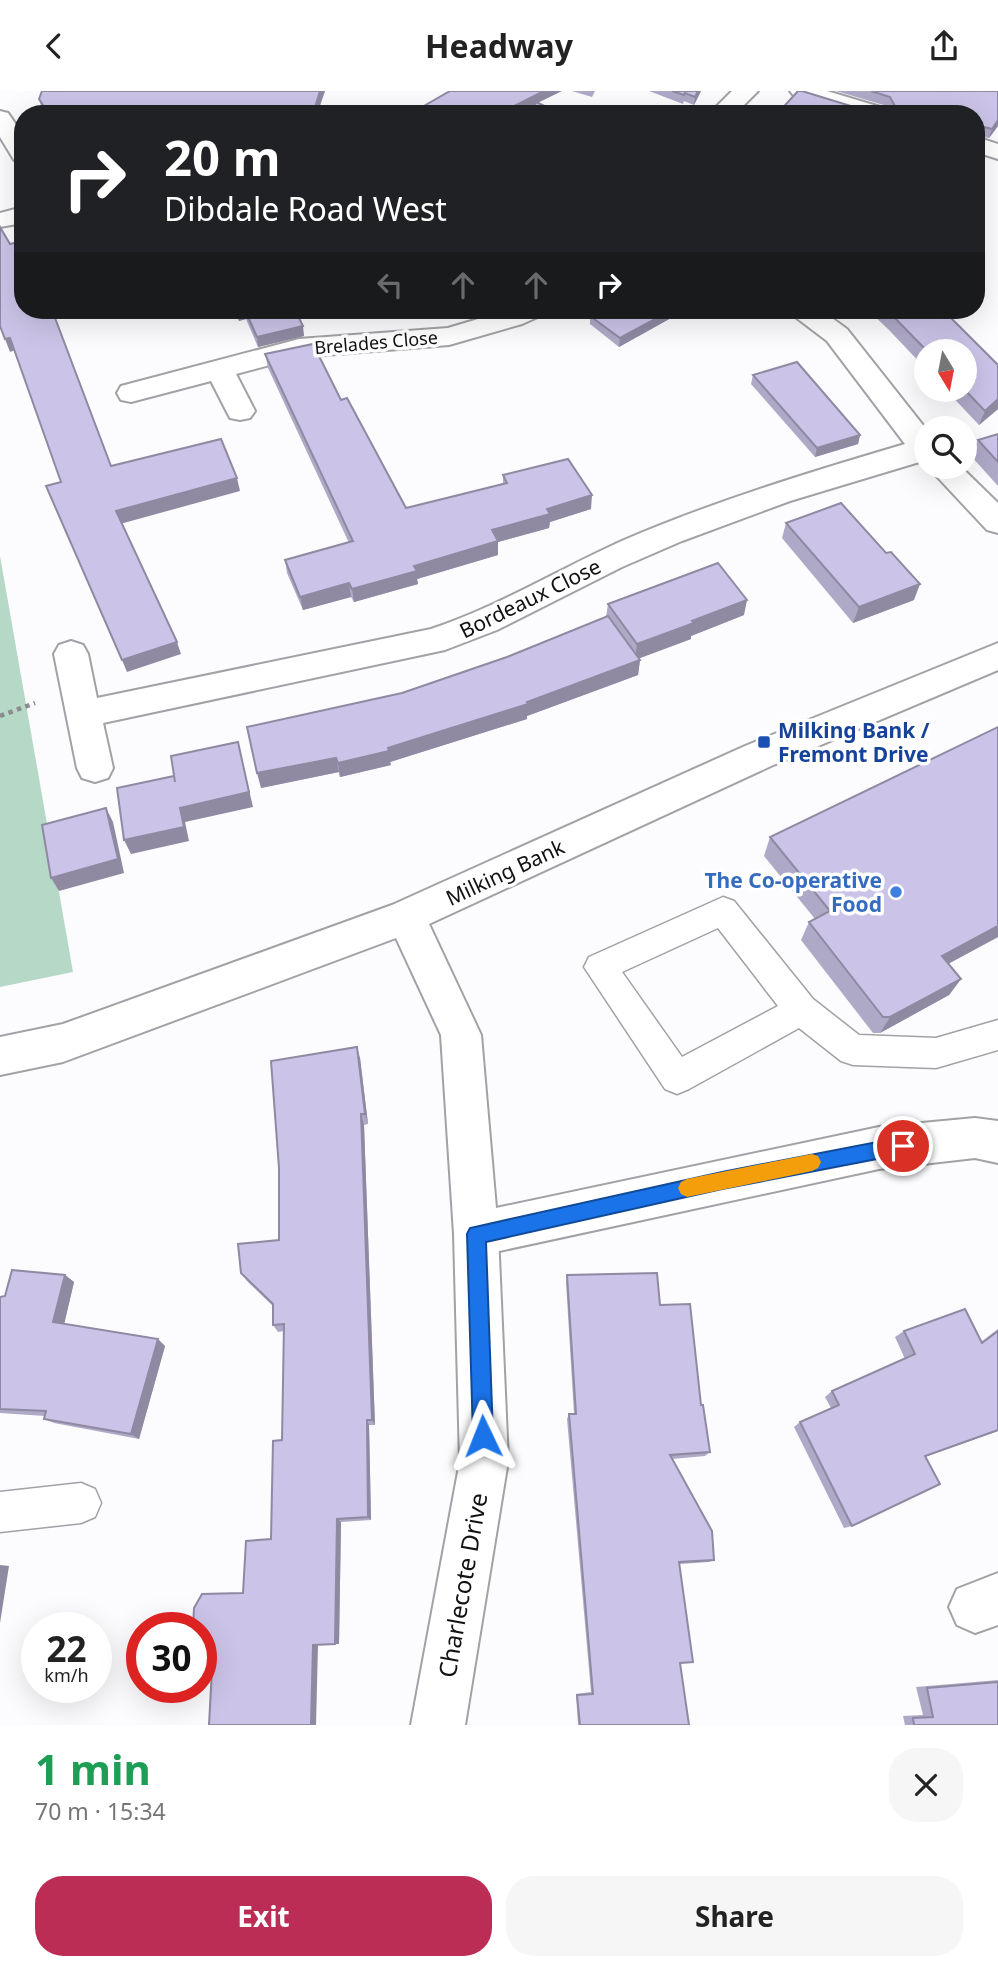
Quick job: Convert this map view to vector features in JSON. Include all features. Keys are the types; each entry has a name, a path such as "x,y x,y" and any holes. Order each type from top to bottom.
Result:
{"street":[{"path":"731,105 746,91"},
{"path":"802,91 849,105"},
{"path":"0,118 14,141"},
{"name":"Brelades Close","path":"131,393 299,348 449,336 508,319"},
{"path":"816,319 837,335 914,433"},
{"path":"220,370 240,411"},
{"name":"Bordeaux Close","path":"83,714 433,641 465,631 588,569 695,523 914,460"},
{"path":"955,479 998,522"},
{"path":"71,654 95,768"},
{"name":"Milking Bank","path":"0,1056 63,1043 406,917 758,756 998,656"},
{"name":"Charlecote Drive","path":"406,917 461,1035 476,1234 484,1461 438,1725"},
{"path":"476,1234 879,1148 975,1138 998,1142"}],"lane":[{"path":"800,1010 677,1078 600,967 723,911 800,1010 853,1050 936,1053 998,1035"},
{"path":"0,1511 81,1503"}],"green space":[{"path":"0,556 73,972 0,987"}],"building":[{"path":"42,91 320,91 316,105 43,105 39,99"},
{"path":"450,91 544,91 516,105 426,105"},
{"path":"672,91 698,91 695,97"},
{"path":"798,91 802,91 848,105 785,105"},
{"path":"871,91 998,91 998,120 992,129 985,127 985,105 894,105 890,97"},
{"path":"0,227 10,244 14,243 14,319 55,319 111,466 221,439 237,478 116,511 177,642 122,660 46,486 61,482 10,338 5,339 0,326"},
{"path":"249,319 300,319 303,326 257,337"},
{"path":"594,319 655,319 620,338"},
{"path":"896,319 952,319 972,339 915,339"},
{"path":"313,344 341,400 347,398 406,508 507,483 503,475 568,459 592,495 547,509 550,514 492,530 498,541 414,566 417,571 352,589 349,583 300,597 285,560 353,541 265,354"},
{"path":"977,344 998,365 998,399 985,411 976,402"},
{"path":"797,362 860,435 817,448 753,375"},
{"path":"998,434 998,462 978,440"},
{"path":"841,503 886,553 891,552 920,584 859,607 786,523"},
{"path":"718,563 747,600 692,621 694,623 637,644 608,604"},
{"path":"608,616 640,660 527,702 528,704 388,748 389,751 338,763 336,758 257,773 247,727 402,693 507,657"},
{"name":"The Co-operative Food","path":"998,727 998,926 942,956 961,979 890,1017 883,1017 809,922 830,911 770,837"},
{"path":"238,742 249,792 180,808 184,827 124,840 117,788 174,776 175,782 171,756"},
{"path":"106,808 118,859 51,878 42,825"},
{"path":"357,1047 365,1114 361,1114 372,1420 367,1420 368,1517 337,1519 335,1644 313,1645 311,1725 209,1725 210,1703 217,1703 217,1612 194,1612 194,1608 202,1594 243,1593 246,1541 271,1539 273,1441 282,1440 284,1324 273,1325 273,1304 241,1273 238,1244 279,1240 279,1168 271,1061"},
{"path":"12,1270 65,1275 53,1322 158,1339 131,1434 44,1419 46,1411 0,1409 0,1297 5,1296"},
{"path":"657,1273 660,1305 690,1304 701,1405 710,1452 670,1455 712,1531 714,1560 679,1562 693,1662 680,1663 689,1725 580,1725 577,1695 593,1694 569,1414 576,1414 567,1275"},
{"path":"965,1309 982,1343 998,1331 998,1430 925,1456 940,1484 852,1526 800,1422 839,1405 832,1391 915,1354 904,1331"},
{"path":"998,1682 998,1725 914,1725 913,1718 933,1717 927,1688"}],"slow traffic":[{"path":"687,1188 812,1162"}],"place":[{"name":"Milking Bank / Fremont Drive","path":"764,742"},
{"name":"The Co-operative Food","path":"896,892"}],"route":[{"path":"483,1436 476,1234 879,1148 903,1146"}]}
